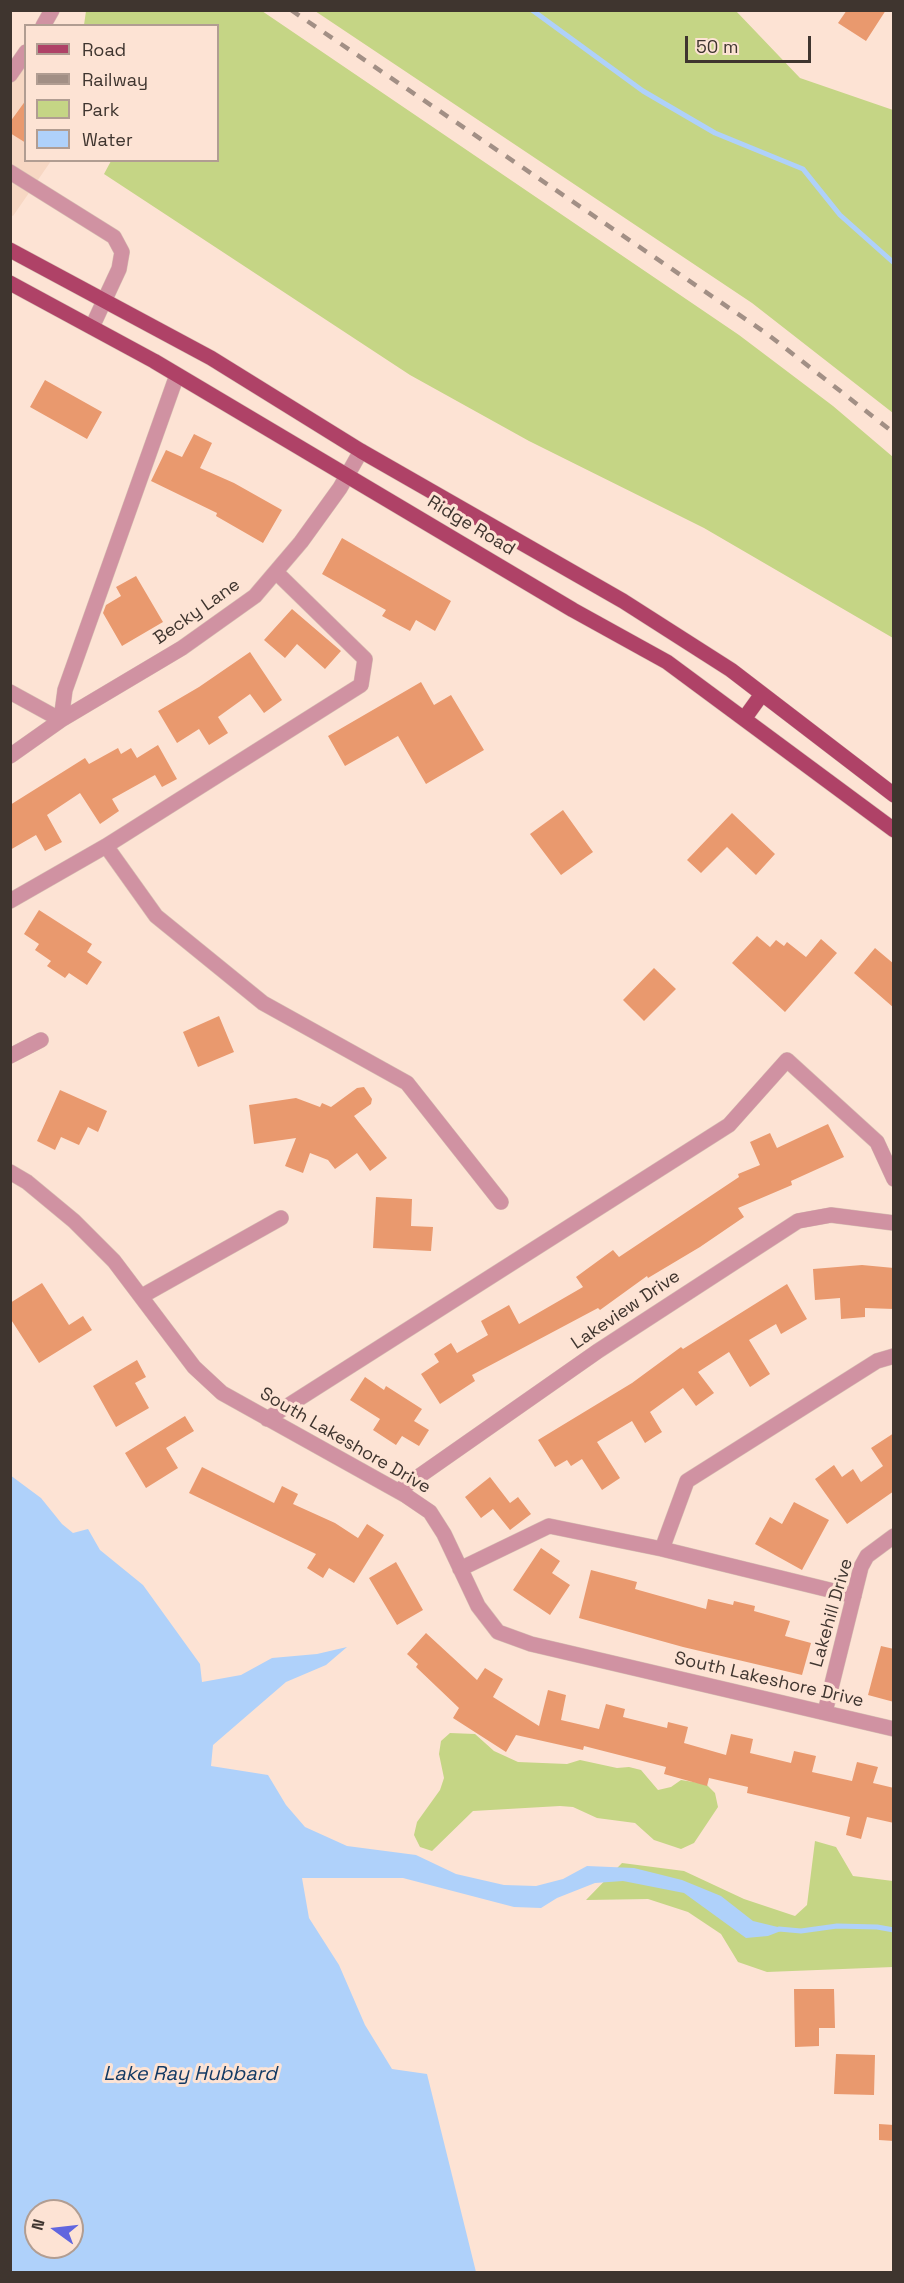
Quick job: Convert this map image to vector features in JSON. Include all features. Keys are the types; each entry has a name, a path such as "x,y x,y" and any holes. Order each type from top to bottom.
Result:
{"main road":[{"name":"Ridge Road","path":"10,250 211,358 361,451 623,602 731,670 894,795"},
{"name":"Ridge Road","path":"10,283 177,375 573,610 667,662 894,830"},
{"path":"744,719 762,694"}],"street":[{"path":"44,24 52,10"},
{"path":"10,75 24,55"},
{"path":"10,172 114,237 122,252 119,269 92,327"},
{"path":"10,692 61,720 65,690 177,375"},
{"name":"Becky Lane","path":"10,756 61,720 182,648 255,596 277,573 347,476 361,451"},
{"path":"10,902 106,846 361,685 365,659 277,573"},
{"path":"106,846 156,916 262,1003 407,1083 501,1202"},
{"path":"10,1056 41,1040"},
{"path":"267,1419 729,1125 787,1060 877,1142 894,1179"},
{"name":"South Lakeshore Drive","path":"10,1172 27,1182 74,1221 114,1261 194,1366 222,1393 398,1491 430,1512 478,1606 498,1632 531,1644 894,1729"},
{"name":"Lakeview Drive","path":"398,1491 598,1352 798,1221 831,1215 894,1223"},
{"path":"142,1296 281,1218"},
{"path":"662,1548 687,1482 878,1360 894,1356"},
{"path":"460,1569 549,1526 662,1548 854,1596"},
{"name":"Lakehill Drive","path":"825,1712 861,1567 867,1556 894,1536"}],"shaded area":[{"path":"24,49 24,162 50,162 13,216 11,215 11,69"}],"green space":[{"path":"86,11 262,11 739,335 833,406 893,457 893,638 704,528 529,441 410,375 104,174 110,162 219,162 219,24 84,24"},
{"path":"315,11 736,11 800,78 893,110 893,413 752,303"},
{"path":"450,1733 475,1734 494,1751 518,1762 567,1764 580,1760 617,1768 629,1767 641,1770 658,1790 671,1787 681,1780 706,1784 715,1793 718,1807 694,1843 681,1849 654,1840 635,1823 597,1818 573,1807 560,1806 473,1811 432,1851 420,1847 414,1835 417,1822 440,1790 444,1778 439,1754 441,1741"},
{"path":"815,1841 836,1847 853,1876 893,1881 893,1967 767,1972 738,1962 721,1934 688,1912 648,1899 586,1900 622,1863 684,1871 744,1899 795,1916 807,1905"}],"water":[{"name":"Lake Ray Hubbard","path":"10,1475 41,1498 62,1524 73,1533 88,1529 100,1550 143,1585 200,1664 202,1682 241,1675 272,1658 317,1654 347,1647 326,1665 286,1682 213,1745 211,1766 268,1775 286,1805 305,1827 347,1846 416,1855 456,1874 504,1885 536,1886 563,1879 587,1866 634,1868 682,1880 721,1896 753,1921 786,1929 768,1936 746,1938 684,1893 623,1881 595,1883 557,1898 541,1908 514,1907 403,1878 302,1878 309,1918 339,1965 365,2025 392,2069 427,2074 476,2272 11,2272"}],"building":[{"path":"847,10 886,10 866,41 838,23"},
{"path":"24,103 24,142 10,133 10,122"},
{"path":"45,380 102,412 87,439 30,407"},
{"path":"194,434 212,443 200,468 234,483 282,510 263,543 216,516 217,513 151,481 166,450 182,457"},
{"path":"342,538 451,601 435,631 416,620 410,631 382,616 386,610 322,574"},
{"path":"136,576 163,622 122,646 103,613 106,605 121,596 116,587"},
{"path":"292,609 341,651 325,669 297,644 285,658 264,640"},
{"path":"250,652 282,700 264,713 250,694 218,717 228,733 209,745 199,729 177,743 158,711 199,687"},
{"path":"421,682 434,705 451,695 484,750 426,784 398,736 345,766 328,736"},
{"path":"158,745 177,779 162,787 155,775 112,799 119,811 100,824 80,793 47,815 62,842 45,851 36,835 10,850 10,805 85,758 89,764 118,748 121,754 131,748 137,758"},
{"path":"563,810 593,852 561,875 530,834"},
{"path":"732,813 775,854 756,875 727,847 701,873 687,860"},
{"path":"39,910 92,944 87,952 102,962 87,985 69,973 65,978 47,966 51,961 35,950 39,944 24,934"},
{"path":"757,936 770,947 776,940 784,946 787,942 806,957 821,939 837,953 785,1012 732,963"},
{"path":"875,948 894,964 894,1008 854,973"},
{"path":"654,968 676,989 644,1021 623,1000"},
{"path":"219,1016 234,1052 198,1067 183,1032"},
{"path":"364,1087 372,1099 371,1104 354,1116 387,1158 370,1171 357,1153 335,1169 328,1160 310,1153 303,1173 285,1166 296,1138 254,1144 249,1105 296,1098 320,1107 322,1103 331,1107 357,1088"},
{"path":"60,1090 107,1111 98,1132 88,1127 79,1145 61,1137 55,1150 37,1141"},
{"path":"828,1124 844,1157 791,1181 792,1185 738,1208 744,1217 700,1247 648,1278 647,1276 600,1310 598,1308 472,1375 475,1381 440,1404 421,1374 439,1362 434,1354 451,1343 457,1353 488,1335 481,1321 509,1305 519,1324 583,1287 576,1277 613,1250 619,1257 739,1177 738,1174 760,1165 750,1142 770,1133 777,1148"},
{"path":"376,1197 412,1199 411,1226 433,1227 431,1251 373,1248"},
{"path":"862,1265 894,1268 894,1309 865,1308 865,1317 841,1319 840,1298 815,1300 813,1269"},
{"path":"42,1283 69,1325 83,1316 92,1330 39,1363 10,1318 10,1303"},
{"path":"787,1284 807,1319 781,1334 776,1324 749,1340 770,1374 750,1387 729,1352 698,1372 714,1393 696,1406 683,1388 650,1412 662,1432 645,1443 632,1421 597,1442 620,1478 602,1490 582,1459 571,1466 567,1460 555,1467 538,1440 632,1383 681,1347 683,1349"},
{"path":"137,1360 146,1377 135,1383 149,1408 116,1427 93,1386"},
{"path":"365,1377 384,1390 386,1386 422,1409 414,1421 429,1430 419,1446 402,1436 396,1445 373,1430 380,1419 350,1400"},
{"path":"185,1416 194,1431 166,1448 178,1468 146,1488 125,1453"},
{"path":"894,1433 894,1491 847,1524 815,1479 834,1465 842,1477 853,1469 861,1482 883,1466 871,1448"},
{"path":"202,1467 274,1503 282,1486 298,1494 293,1504 335,1523 358,1538 367,1524 384,1535 354,1583 329,1568 323,1578 307,1568 316,1554 189,1493"},
{"path":"490,1477 510,1503 518,1497 531,1514 510,1530 493,1509 481,1518 465,1497"},
{"path":"794,1502 829,1520 802,1570 755,1544 770,1517 782,1524"},
{"path":"541,1548 560,1561 552,1573 570,1585 550,1615 513,1590"},
{"path":"396,1562 423,1610 397,1625 369,1578"},
{"path":"591,1570 637,1582 635,1589 706,1609 708,1599 733,1605 734,1601 755,1606 754,1611 790,1621 785,1636 811,1643 802,1675 683,1647 579,1618"},
{"path":"426,1633 477,1680 485,1668 503,1679 493,1697 539,1726 548,1690 566,1695 561,1720 599,1729 606,1704 625,1709 623,1717 667,1728 668,1722 688,1727 684,1743 726,1755 731,1734 753,1739 750,1753 791,1763 794,1751 816,1756 812,1772 852,1781 857,1762 878,1767 873,1783 894,1788 894,1823 867,1817 861,1839 846,1835 850,1817 747,1793 748,1787 709,1778 707,1786 664,1774 666,1767 584,1746 583,1750 516,1735 506,1752 453,1718 459,1708 416,1667 418,1664 407,1654"},
{"path":"881,1646 894,1649 894,1702 868,1695"},
{"path":"794,1989 834,1989 835,2028 819,2028 819,2046 795,2047"},
{"path":"836,2054 875,2055 874,2095 834,2094"},
{"path":"879,2124 894,2125 894,2141 879,2140"}],"waterway":[{"path":"532,10 643,91 715,133 803,169 840,215 894,263"},
{"path":"779,1929 801,1931 837,1926 877,1927 894,1930"}],"railway":[{"path":"291,10 766,333 894,433"}]}
